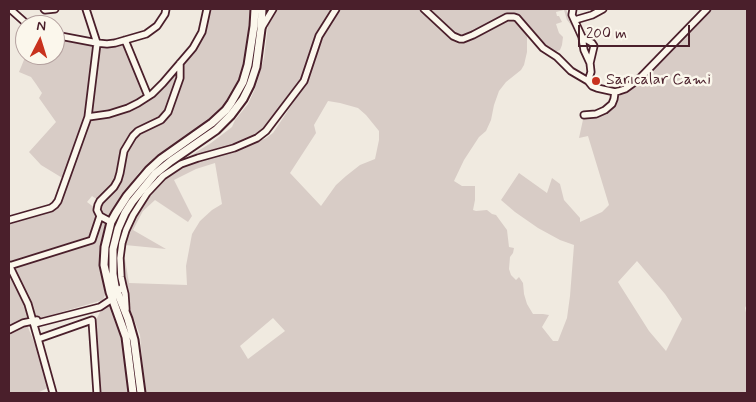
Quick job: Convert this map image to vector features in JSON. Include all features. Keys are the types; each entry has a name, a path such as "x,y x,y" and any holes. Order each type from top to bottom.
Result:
{"main road":[{"path":"141,393 136,346 128,319 106,273 104,256 111,222 127,196 148,170 212,123 231,103 243,82 248,65 255,9"},
{"path":"132,393 126,337 115,291 112,267 113,249 118,230 125,213 159,170 216,130 240,104 250,85 256,67 262,9"}],"street":[{"path":"44,9 56,9"},
{"path":"9,220 51,208 55,205 88,117 97,43 86,9 82,9"},
{"path":"65,37 107,44 143,36 151,31 161,20 166,9"},
{"path":"88,117 109,114 128,108 148,96 163,83 199,39 207,9"},
{"path":"261,29 273,9"},
{"path":"97,393 92,320 100,307 115,291 121,277 120,250 133,215 147,193 163,176 181,164 234,148 266,132 304,81 319,36 336,9"},
{"path":"424,9 453,36 460,39 507,18 517,18 543,48 557,57 571,71 588,81 594,88 615,92 625,89 640,78 707,9"},
{"path":"588,81 591,70 590,63 572,13 592,14 602,9"},
{"path":"582,37 594,46 590,63"},
{"path":"126,40 148,96"},
{"path":"111,222 100,216 97,210 98,205 118,180 124,150 133,136 138,131 161,120 168,112 180,78 180,64"},
{"path":"584,115 596,114 605,110 612,104 615,92"},
{"path":"53,393 28,304 9,266 92,240 100,216"},
{"path":"34,322 103,303 115,291"},
{"path":"9,330 22,323 100,307"},
{"path":"38,339 92,320"}],"shaded area":[{"path":"207,9 251,9 247,55 243,71 231,98 220,111 154,158 140,171 108,217 100,212 101,202 92,196 87,202 95,208 98,216 90,236 9,261 9,223 56,208 69,182 41,165 29,152 56,122 39,98 42,93 31,77 19,72 22,65 65,65 65,37 97,43 125,40 148,96 199,39"},
{"path":"277,9 333,9 315,38 303,78 268,126 256,135 236,145 182,161 232,127 235,120 248,104 264,58 268,25"},
{"path":"339,9 420,9 453,41 459,44 491,29 495,25 511,19 516,20 525,28 527,52 524,65 499,91 486,131 479,137 464,160 454,181 462,186 475,186 473,210 487,210 496,215 507,230 509,247 514,248 510,257 509,269 511,275 516,280 519,277 523,283 527,304 533,314 549,315 542,327 553,341 558,341 567,318 574,245 538,228 501,200 519,173 547,193 552,178 560,184 564,200 580,218 580,222 602,212 609,205 588,136 579,138 584,115 605,110 615,96 625,91 711,9 747,9 747,304 745,308 747,317 747,393 145,393 140,335 131,312 122,260 125,239 134,217 162,180 176,170 192,163 247,147 273,133 309,79 322,35","holes":["328,101 358,108 379,131 375,159 360,165 346,176 336,185 321,206 290,173 316,133 314,125","215,163 222,204 200,221 192,234 186,266 187,285 129,283 125,245 166,249 133,230 143,211 155,200 188,222 192,216 174,180 196,169","637,261 665,294 682,319 666,351 649,331 618,282","273,318 285,331 248,359 240,346"]},
{"path":"427,9 566,9 574,26 567,20 564,10 556,12 562,22 556,24 559,33 563,37 560,50 555,52 544,46 519,15 510,14 461,36 456,35"},
{"path":"103,220 106,222 99,256 105,295 103,300 37,318 15,270 17,266 91,243"},
{"path":"9,271 27,306 28,315 9,327"},
{"path":"110,305 123,336 129,393 101,393 96,320 101,310"},
{"path":"27,325 43,363 50,387 37,393 10,393 9,333"}],"place":[{"name":"Sarıcalar Cami","path":"596,81"}]}
